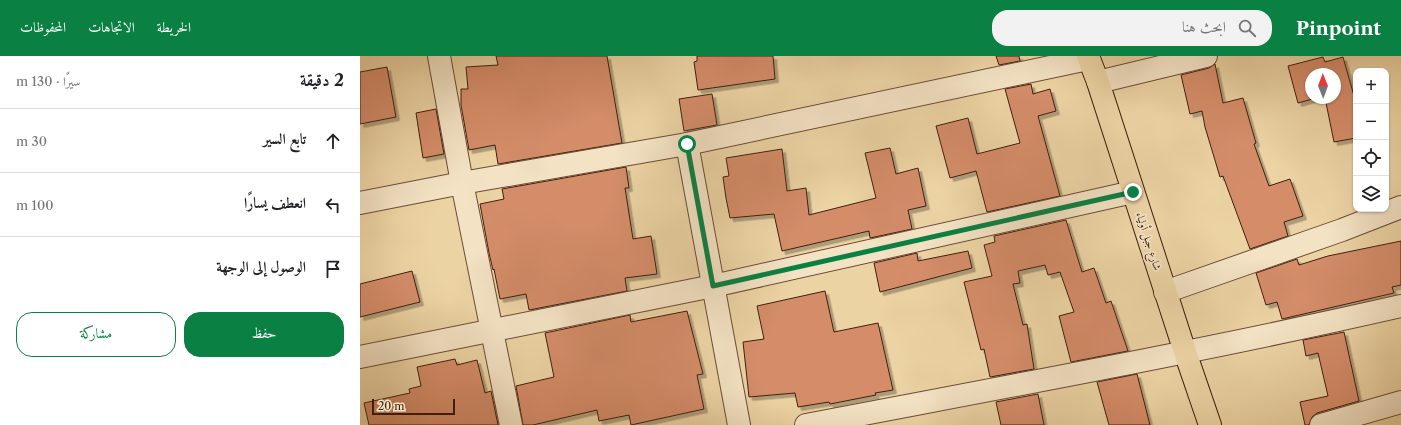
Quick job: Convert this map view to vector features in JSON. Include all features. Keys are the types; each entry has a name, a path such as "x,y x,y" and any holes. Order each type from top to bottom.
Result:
{"highway":[{"name":"شارع جبل أولياء","path":"1088,58 1098,82 1184,352 1210,425"}],"street":[{"path":"439,56 462,183 511,425"},
{"path":"1098,82 1206,56"},
{"path":"360,203 462,183 687,144 1088,58"},
{"path":"687,144 739,425"},
{"path":"360,357 713,286 1133,192"},
{"path":"1165,292 1342,230 1401,206"},
{"path":"806,425 1184,352 1401,306"},
{"path":"1321,425 1401,402"}],"building":[{"path":"496,56 607,56 622,143 498,164 495,145 469,150 461,105 461,89 468,89 466,67 498,65"},
{"path":"697,56 773,56 775,79 698,90 694,62 697,61"},
{"path":"996,56 1019,56 1020,61 999,65"},
{"path":"1323,57 1325,62 1343,57 1353,92 1353,139 1334,142 1326,104 1341,104 1341,68 1305,68 1305,101 1298,103 1288,66"},
{"path":"1215,64 1223,103 1243,98 1256,143 1254,144 1269,186 1290,179 1303,216 1284,222 1288,236 1250,249 1223,176 1220,177 1205,127 1202,111 1190,114 1181,75 1209,68"},
{"path":"387,67 396,117 360,124 360,72"},
{"path":"1031,84 1033,94 1050,89 1056,111 1038,116 1060,196 987,212 976,171 950,178 936,126 968,118 977,154 1020,143 1005,89"},
{"path":"712,94 717,125 684,131 679,99"},
{"path":"436,109 444,154 423,158 416,113"},
{"path":"890,148 896,174 918,168 926,206 908,210 912,229 870,238 869,231 782,251 774,214 730,218 723,177 729,176 726,158 782,149 787,191 806,188 809,215 876,198 865,153"},
{"path":"626,167 629,188 625,188 633,239 651,236 657,274 625,278 627,291 529,310 526,294 500,299 489,253 480,204 504,199 502,189"},
{"path":"1066,220 1082,272 1094,268 1106,303 1111,301 1128,351 1071,362 1059,316 1074,312 1060,272 1048,275 1045,265 1018,271 1020,283 1013,284 1023,325 1027,324 1034,369 990,377 984,349 981,350 964,282 992,276 984,245 995,242 994,236"},
{"path":"1401,241 1401,285 1392,287 1394,293 1282,319 1277,302 1266,305 1256,273 1297,259 1299,265 1328,256"},
{"path":"968,251 972,268 880,292 874,263 917,253 918,261"},
{"path":"412,271 420,302 360,317 360,284"},
{"path":"825,291 834,332 878,323 893,390 830,404 829,402 798,407 795,393 749,397 743,342 764,339 757,306"},
{"path":"687,311 703,374 697,375 704,409 631,425 629,415 599,421 597,410 533,425 523,425 516,386 554,377 545,333 630,315 631,322"},
{"path":"1344,332 1359,401 1317,413 1312,417 1309,425 1305,425 1300,402 1328,396 1318,353 1306,356 1303,340"},
{"path":"455,359 457,365 477,360 485,393 491,391 498,425 369,425 364,403 410,393 409,389 421,386 417,367"},
{"path":"1137,374 1150,425 1109,425 1097,382"},
{"path":"1038,394 1044,425 1001,425 996,402"}],"route":[{"path":"687,144 713,286 1133,192"}]}
